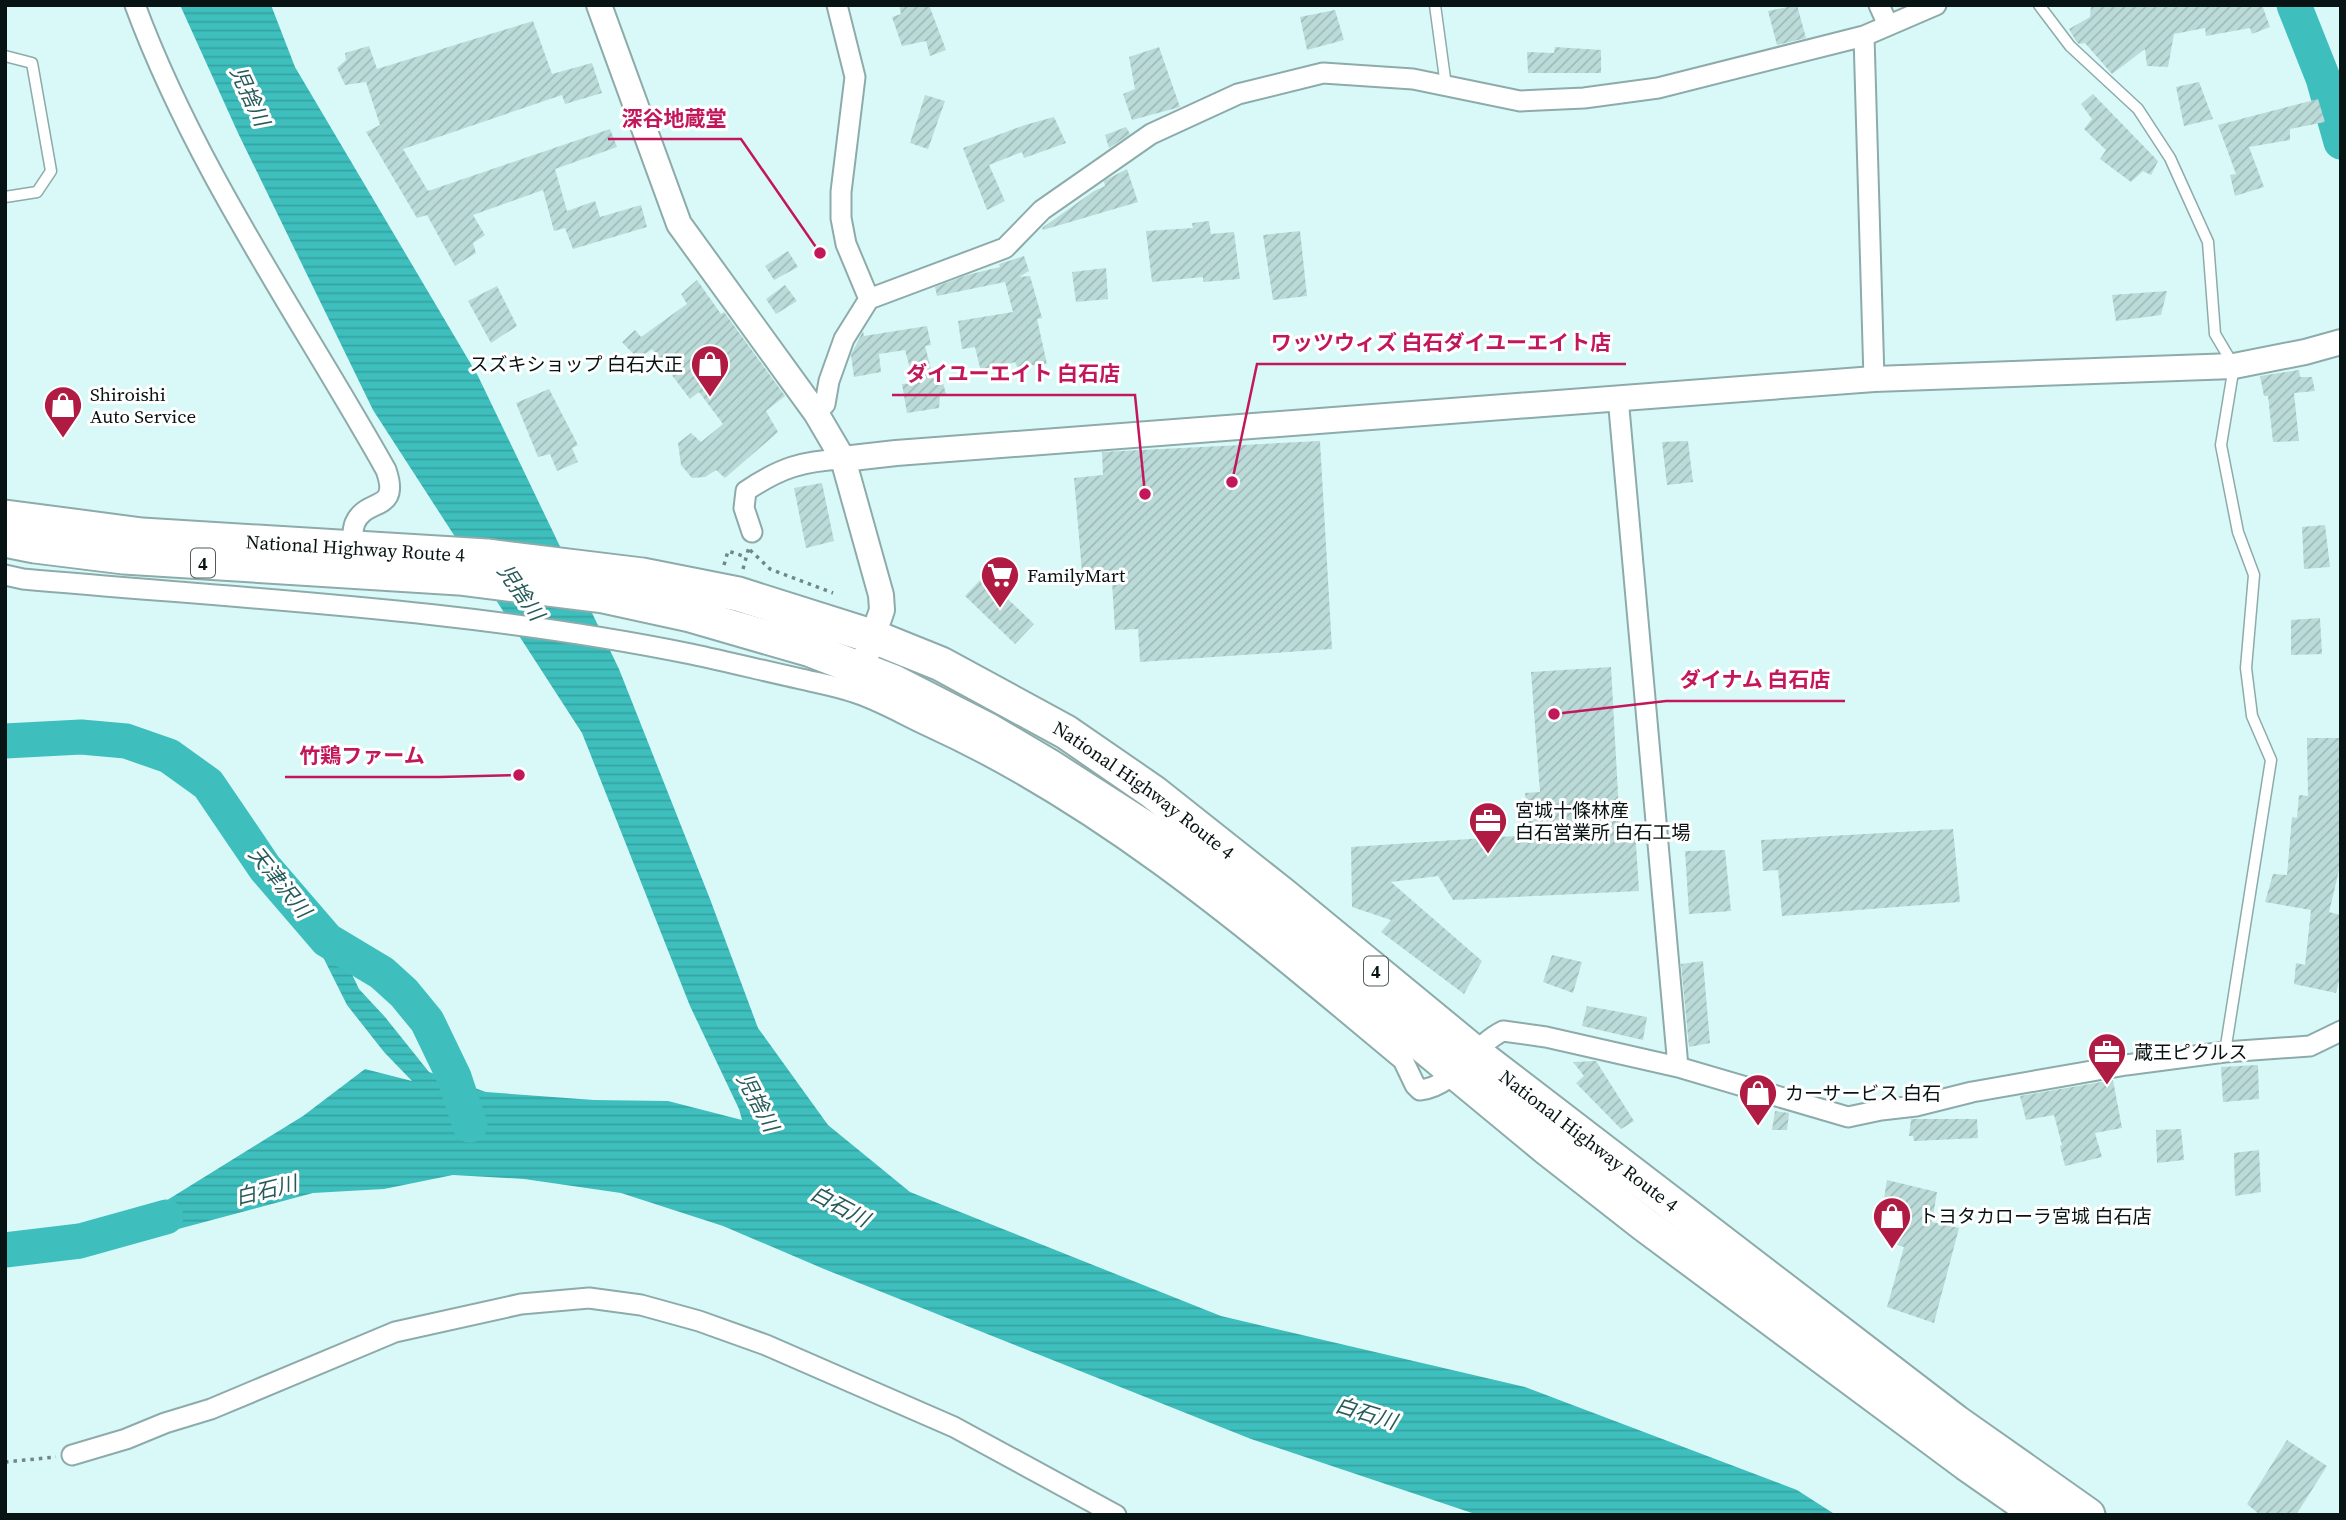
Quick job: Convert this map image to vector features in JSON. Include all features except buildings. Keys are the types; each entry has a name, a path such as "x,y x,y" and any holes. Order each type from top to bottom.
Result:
{"highway":[{"name":"National Highway Route 4","path":"5,517 142,535 352,546 397,562 459,578 598,582 642,575 738,594 874,637 941,664 1066,732 1153,792 1253,871 1465,1062 1548,1149 1956,1456 2040,1515"},
{"name":"National Highway Route 4","path":"5,540 124,557 397,562"},
{"name":"National Highway Route 4","path":"598,582 690,615 811,650 862,668 988,730 1115,807 1178,849 1294,939 2088,1515"}],"street":[{"path":"135,5 184,122 386,470 391,487 389,494 358,518 354,524 352,546"},
{"path":"599,5 679,225 816,414 842,459 881,596 882,610 862,668"},
{"path":"836,5 855,77 841,192 841,218 846,244 869,299"},
{"path":"1879,5 1888,25"},
{"path":"816,414 825,404 844,339 869,299 1005,248 1042,210 1151,134 1238,94 1323,73 1413,79 1520,101 1584,99 1658,88 1864,36 1936,5"},
{"path":"1864,36 1874,379"},
{"path":"750,540 744,508 746,491 772,474 812,460 1874,379 2234,366 2341,342"},
{"path":"1618,397 1678,1067"},
{"path":"5,575 36,580 470,618 611,638 853,692 962,741 1079,808 1218,907 1403,1060 1420,1090 1444,1082 1494,1035 1503,1031 1546,1037 1678,1067 1848,1117 1881,1110 1916,1107 1972,1092 2126,1065 2225,1052 2310,1046 2341,1031"},
{"path":"72,1455 211,1409 395,1332 521,1304 589,1298 641,1305 699,1321 766,1345 954,1427 1116,1515"}],"lane":[{"path":"1435,5 1446,86"},
{"path":"2039,5 2070,46 2138,109 2169,158 2208,242 2215,334 2234,366 2221,445 2238,532 2254,575 2246,668 2252,716 2270,760 2225,1052"},
{"path":"5,56 32,63 51,171 37,192 5,197"}],"path":[{"path":"750,540 770,569 833,593"},
{"path":"723,571 728,551 746,557"},
{"path":"5,1462 72,1455"}],"water":[{"name":"児捨川","path":"180,5 271,5 295,67 478,376 619,669 758,1028 828,1125 910,1192 1221,1316 1525,1387 1797,1490 1836,1515 1478,1515 1251,1439 723,1226 621,1193 524,1179 453,1175 384,1189 313,1193 77,1256 303,1116 365,1069 412,1081 384,1052 347,1005 322,955 292,913 323,914 359,989 429,1072 486,1092 594,1100 668,1101 742,1120 690,1006 582,733 373,410 238,133"}],"waterway":[{"path":"2294,5 2323,78 2341,142"},
{"name":"天津沢川","path":"5,741 81,737 126,741 169,756 208,784 265,868 327,940 382,973 404,993 427,1021 454,1077 470,1125"},
{"name":"白石川","path":"5,1250 80,1241 166,1217"}],"place":[{"name":"深谷地蔵堂","path":"820,253"},
{"name":"スズキショップ 白石大正","path":"710,398"},
{"name":"Shiroishi Auto Service","path":"63,439"},
{"name":"ワッツウィズ 白石ダイユーエイト店","path":"1232,482"},
{"name":"ダイユーエイト 白石店","path":"1145,494"},
{"name":"FamilyMart","path":"1000,609"},
{"name":"ダイナム 白石店","path":"1554,714"},
{"name":"竹鶏ファーム","path":"519,775"},
{"name":"宮城十條林産 白石営業所 白石工場","path":"1488,855"},
{"name":"蔵王ピクルス","path":"2107,1086"},
{"name":"カーサービス 白石","path":"1758,1127"},
{"name":"トヨタカローラ宮城 白石店","path":"1892,1250"}]}
